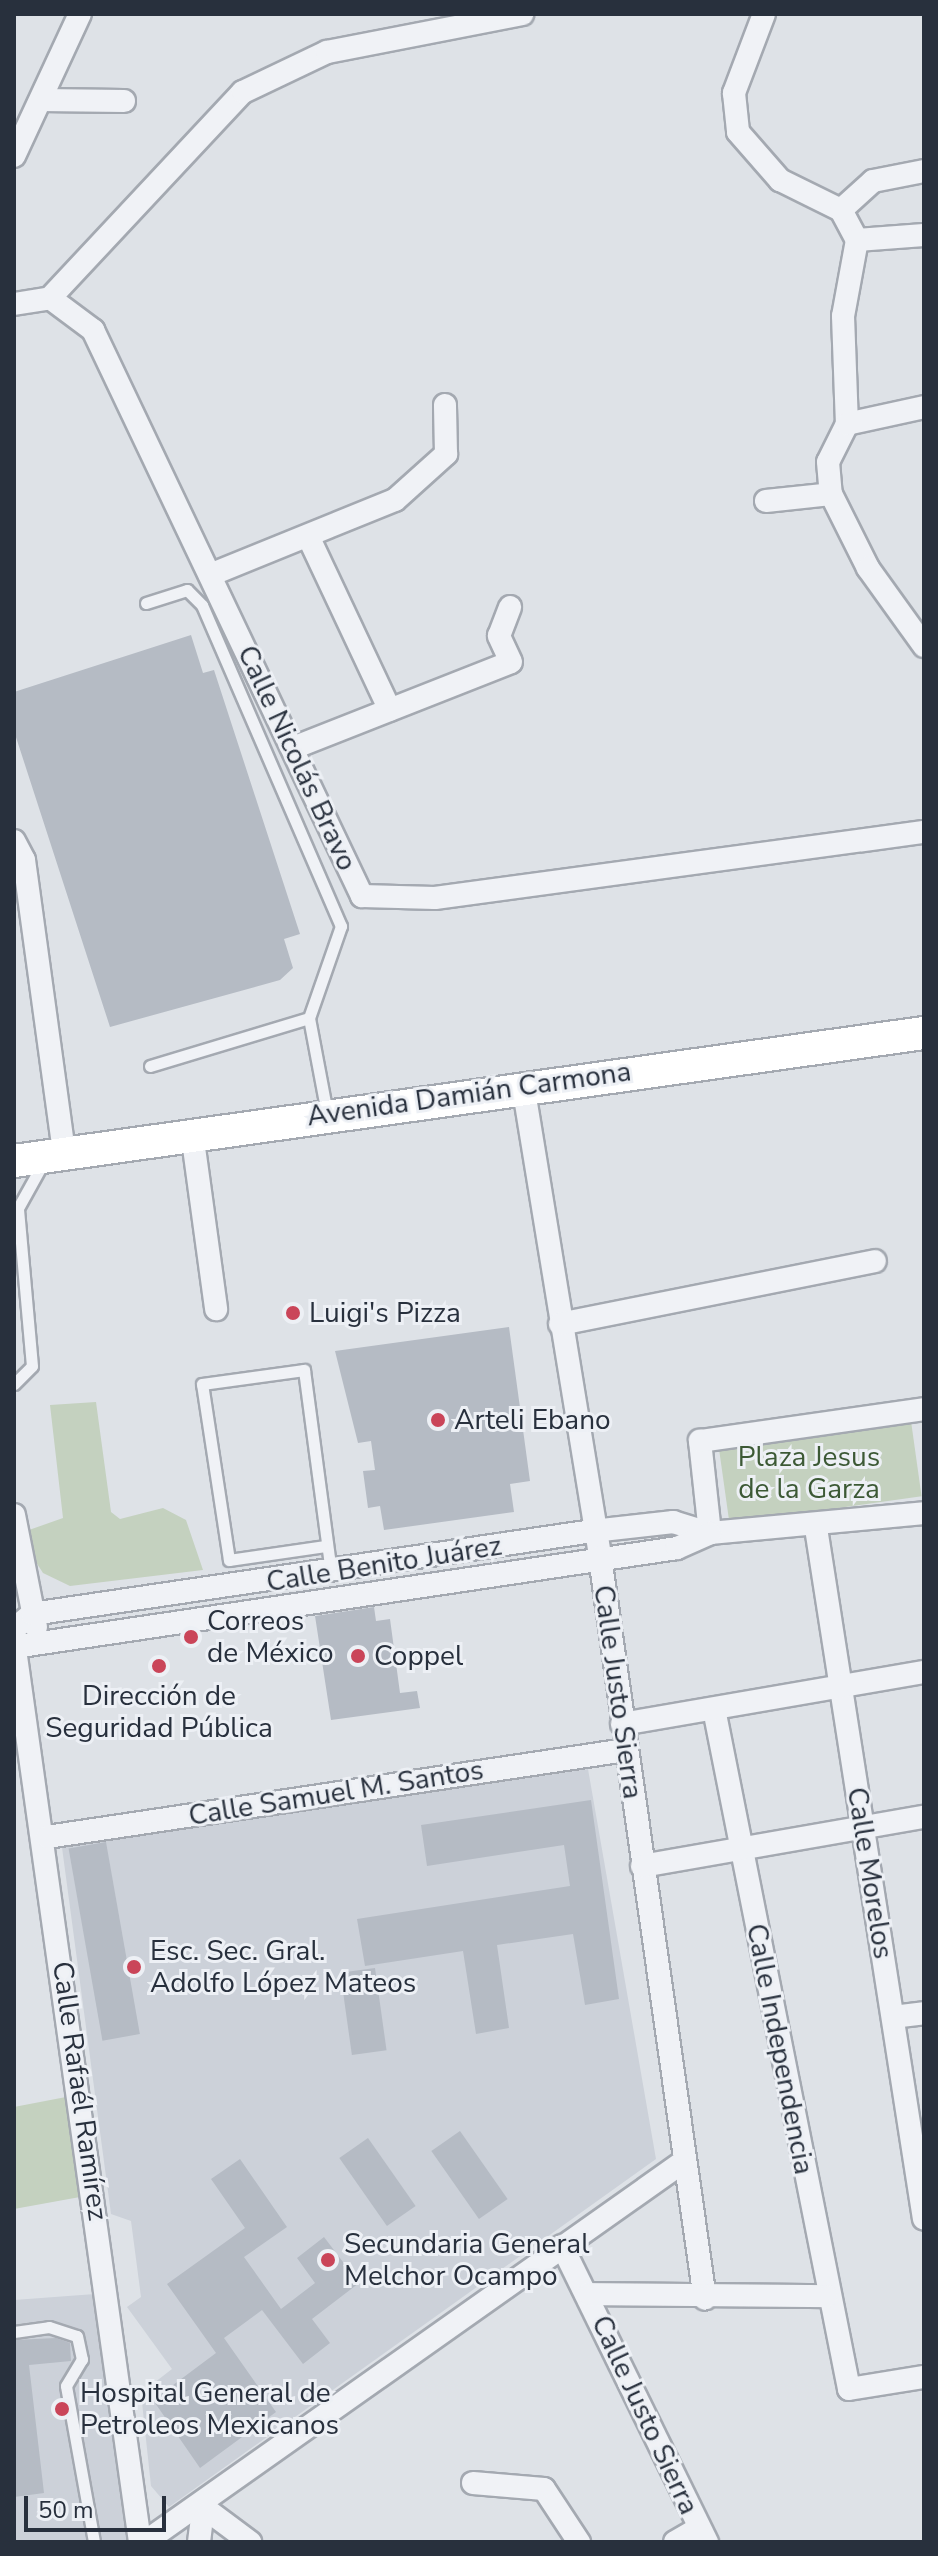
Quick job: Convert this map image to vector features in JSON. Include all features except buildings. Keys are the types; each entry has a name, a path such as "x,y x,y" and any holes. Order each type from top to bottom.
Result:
{"street":[{"path":"14,156 80,14"},
{"path":"14,304 50,298 243,92 327,52 522,14"},
{"path":"764,14 734,93 738,132 753,157 780,180 841,210 857,240 843,316 847,424 828,462 831,494 868,568 924,646"},
{"path":"41,100 124,101"},
{"path":"841,210 873,181 924,171"},
{"path":"857,240 924,235"},
{"name":"Calle Nicolás Bravo","path":"50,298 93,330 362,896 435,898 924,832"},
{"path":"210,575 395,500 446,454 445,405"},
{"path":"847,424 924,407"},
{"path":"766,501 831,494"},
{"path":"308,536 390,710"},
{"path":"293,748 511,662 499,636 510,607"},
{"path":"14,841 24,860 56,1154"},
{"name":"Avenida Damián Carmona","path":"14,1161 523,1085 924,1033"},
{"name":"Calle Justo Sierra","path":"523,1085 593,1531 600,1557 683,2162 705,2299"},
{"path":"192,1133 216,1309"},
{"path":"560,1324 875,1261"},
{"path":"710,1533 700,1441 923,1416"},
{"name":"Calle Benito Juárez","path":"32,1614 331,1573 593,1531 673,1522 710,1533 816,1528 924,1513"},
{"path":"14,1515 39,1641"},
{"name":"Calle Morelos","path":"816,1528 924,2219"},
{"name":"Calle Benito Juárez","path":"14,1644 677,1548 710,1533"},
{"path":"225,1588 228,1612"},
{"path":"14,1629 32,1614"},
{"name":"Calle Rafaél Ramírez","path":"14,1644 47,1837 142,2542"},
{"path":"622,1724 924,1672"},
{"name":"Calle Independencia","path":"714,1709 826,2296 849,2389 924,2377"},
{"name":"Calle Samuel M. Santos","path":"47,1837 626,1750"},
{"path":"642,1866 743,1854 864,1832 924,1817"},
{"path":"893,2017 924,2013"},
{"path":"142,2542 203,2507 562,2246 683,2162"},
{"name":"Calle Justo Sierra","path":"562,2246 589,2294 647,2430 703,2535"},
{"path":"589,2294 705,2299 826,2296"},
{"path":"473,2483 544,2489 579,2542"},
{"path":"199,2542 203,2507"},
{"path":"203,2507 250,2542"},
{"path":"675,2542 703,2535"}],"lane":[{"path":"146,603 187,590 202,605 341,926 309,1018 327,1114"},
{"path":"150,1066 309,1018"},
{"path":"14,1384 32,1366 18,1208 56,1154"},
{"path":"325,1546 229,1560 202,1384 304,1370 331,1573"},
{"path":"14,2332 49,2327 77,2336 82,2359 66,2386 94,2542"}],"shaded area":[{"path":"588,1769 656,2159 169,2507 151,2486 141,2393 172,2369 127,2307 141,2297 131,2221 111,2214 61,1840 169,1831"},
{"name":"Hospital General de Petroleos Mexicanos","path":"95,2294 127,2542 14,2542 14,2300"}],"green space":[{"path":"96,1402 111,1512 120,1519 163,1508 186,1520 203,1570 70,1586 43,1573 34,1559 29,1530 63,1518 50,1405"},
{"name":"Plaza Jesus de la Garza","path":"911,1421 922,1496 729,1523 719,1448"},
{"path":"66,2097 80,2197 14,2209 14,2107"}],"place":[{"name":"Luigi's Pizza","path":"293,1313"},
{"name":"Arteli Ebano","path":"438,1420"},
{"name":"Correos de México","path":"191,1637"},
{"name":"Coppel","path":"358,1656"},
{"name":"Dirección de Seguridad Pública","path":"159,1666"},
{"name":"Esc. Sec. Gral. Adolfo López Mateos","path":"134,1967"},
{"name":"Secundaria General Melchor Ocampo","path":"328,2260"},
{"name":"Hospital General de Petroleos Mexicanos","path":"62,2409"}]}
